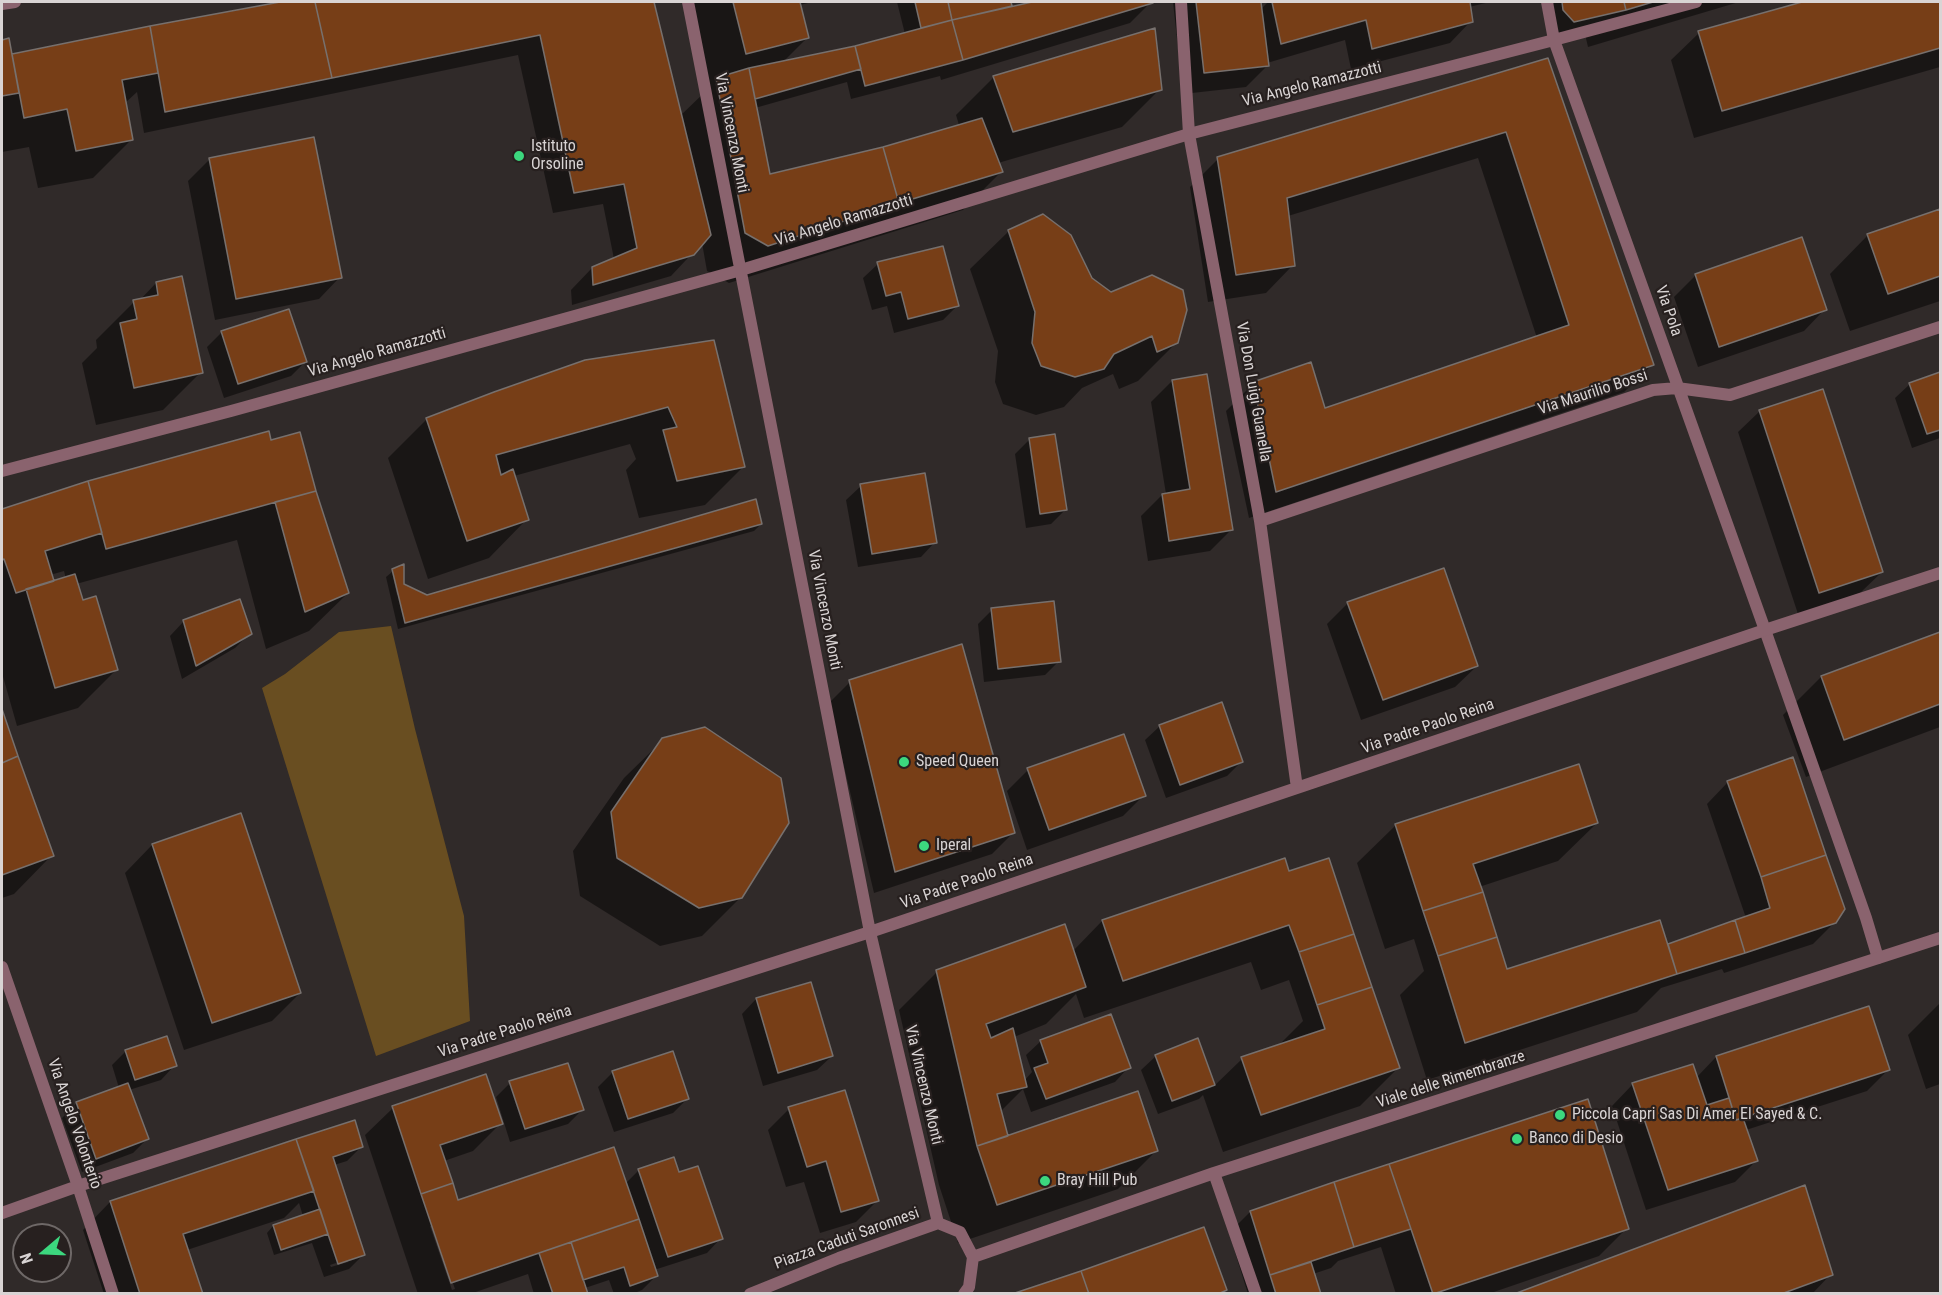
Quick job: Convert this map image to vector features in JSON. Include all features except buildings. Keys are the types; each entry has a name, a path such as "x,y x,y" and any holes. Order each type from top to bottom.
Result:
{"street":[{"path":"2,4 15,2"},
{"name":"Via Vincenzo Monti","path":"688,2 870,932 938,1223"},
{"name":"Via Don Luigi Guanella","path":"1181,2 1189,134 1260,521 1297,788"},
{"name":"Via Pola","path":"1547,2 1554,40 1677,388 1766,630 1863,907 1878,958"},
{"name":"Via Angelo Ramazzotti","path":"2,471 242,408 741,270 1189,134 1696,2"},
{"name":"Via Maurilio Bossi","path":"1260,521 1653,390 1677,388 1730,395 1941,327"},
{"name":"Via Padre Paolo Reina","path":"2,1213 78,1186 870,932 1941,573"},
{"name":"Viale delle Rimembranze","path":"973,1257 1214,1173 1941,938"},
{"name":"Via Angelo Volonterio","path":"2,967 113,1293"},
{"path":"1214,1173 1256,1293"},
{"name":"Piazza Caduti Saronnesi","path":"750,1293 938,1223 960,1232 973,1257"},
{"path":"964,1293 969,1287 973,1257"}],"shaded area":[{"path":"391,626 415,729 464,916 470,1021 376,1056 262,688 285,674 339,632"}],"place":[{"name":"Istituto Orsoline","path":"519,156"},
{"name":"Speed Queen","path":"904,762"},
{"name":"Iperal","path":"924,846"},
{"name":"Piccola Capri Sas Di Amer El Sayed & C.","path":"1560,1115"},
{"name":"Banco di Desio","path":"1517,1139"},
{"name":"Bray Hill Pub","path":"1045,1181"}]}
